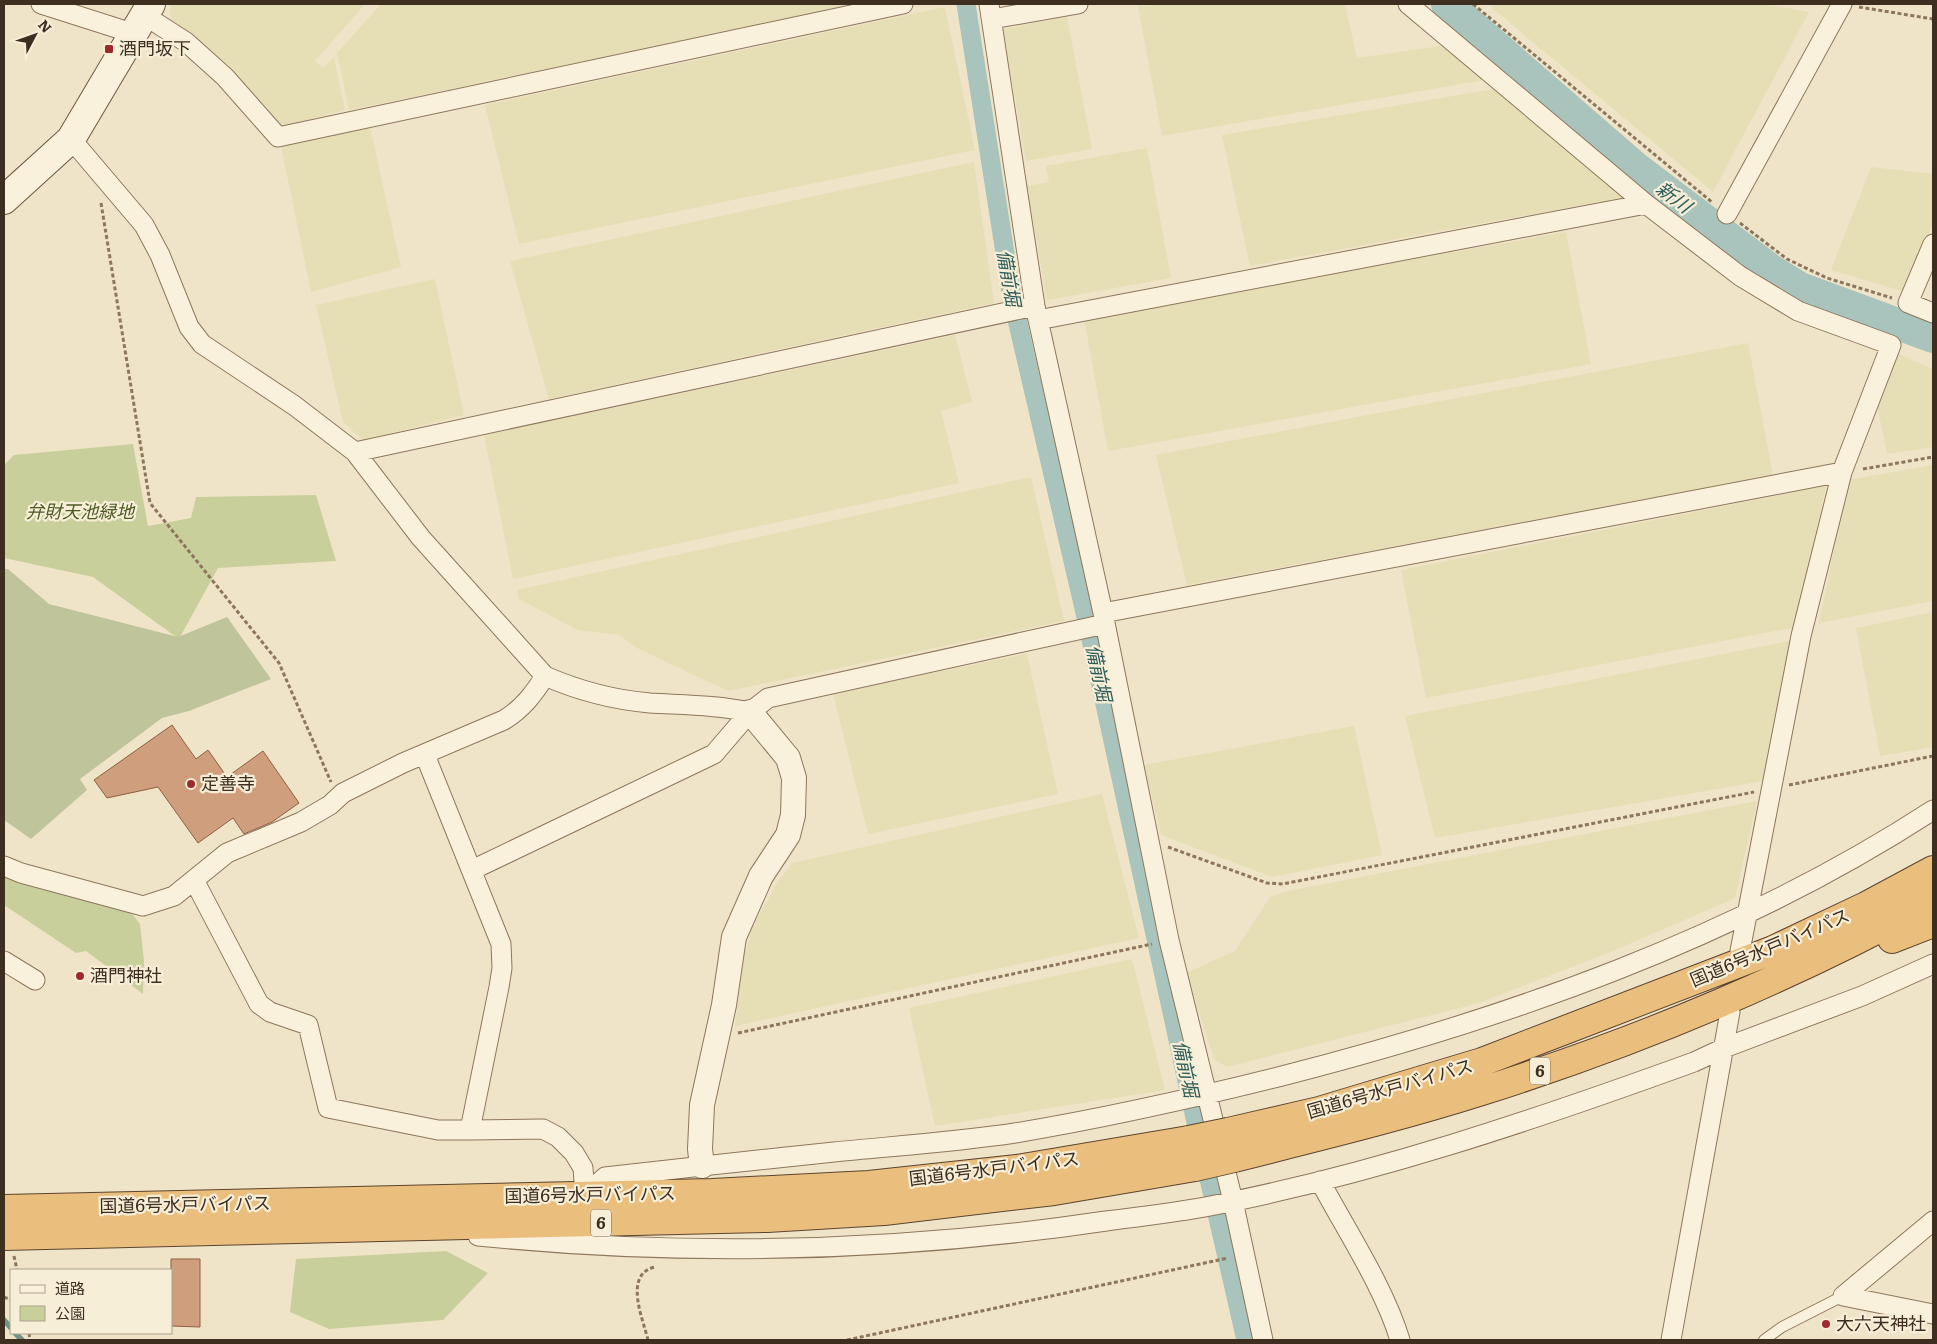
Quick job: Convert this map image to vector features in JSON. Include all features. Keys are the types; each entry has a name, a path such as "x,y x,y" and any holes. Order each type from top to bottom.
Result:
{"highway":[{"path":"1773,950 1897,879 1933,854"},
{"name":"国道6号水戸バイパス","path":"4,1236 767,1218 884,1211 1054,1191 1195,1167 1231,1145 1319,1111 1482,1062 1773,950 1866,906 1933,870"},
{"name":"国道6号水戸バイパス","path":"4,1209 712,1193 869,1184 1018,1169 1188,1140 1231,1145 1398,1116 1521,1078 1646,1033 1762,985 1834,951 1933,900"},
{"path":"1834,951 1896,938 1933,923"}],"main road":[{"path":"4,200 71,139 142,17"}],"street":[{"path":"41,4 142,17 192,48 225,77 278,137 903,4"},
{"path":"1078,4 991,11 1033,311 1096,623 1150,840 1195,1097 1220,1203 1263,1340"},
{"path":"1408,4 1646,204 1740,276 1798,311 1891,345 1842,472 1801,636 1740,951"},
{"path":"1720,209 1842,4"},
{"path":"71,139 144,225 160,255 189,327 202,344 295,406 355,452 421,538 545,676 567,686 648,703 727,707 750,712 788,758 794,778 793,815 788,835 761,876 734,937 718,1038 702,1105 700,1149 702,1166"},
{"path":"355,452 1007,312 1033,311 1646,204"},
{"path":"1933,244 1908,303 1933,313"},
{"path":"472,870 714,754 750,712 768,698 1096,623 1842,472"},
{"path":"4,866 21,873 143,906 174,896 227,854 301,822 338,798 403,763 504,720 531,698 545,676"},
{"path":"425,754 501,944 502,968 470,1130"},
{"path":"585,1195 605,1177 933,1144 1086,1121 1195,1097 1375,1052 1532,1002 1746,915 1876,847 1933,810"},
{"path":"194,880 259,1004 270,1012 308,1025 328,1108 438,1130 543,1129 558,1137 574,1153 583,1168 585,1195"},
{"path":"4,961 35,980"},
{"path":"405,1228 567,1243 714,1249 818,1248 930,1243 1014,1234 1220,1203 1320,1181 1480,1136 1694,1062 1724,1048 1862,996 1933,964"},
{"path":"1671,1340 1730,1012"},
{"path":"1320,1181 1386,1304 1400,1340"},
{"path":"1843,1296 1933,1221"},
{"path":"1843,1296 1933,1314"}],"lane":[{"path":"1764,1340 1782,1327 1843,1296"}],"path":[{"path":"1473,4 1720,209 1787,259 1827,278 1908,303"},
{"path":"1481,10 1482,4"},
{"path":"1842,4 1933,19"},
{"path":"95,168 150,503 279,663 338,798"},
{"path":"1842,472 1933,457"},
{"path":"1150,840 1267,883 1283,884 1933,756"},
{"path":"718,1038 1147,944"},
{"path":"848,1340 1218,1260"},
{"path":"648,1340 636,1287 639,1277 648,1269 657,1266"}],"shaded area":[{"path":"172,4 365,4 315,61 323,68 334,57 345,110 280,127 229,65 171,22 170,8"},
{"path":"381,4 859,4 349,110 337,53"},
{"path":"1154,4 1345,4 1357,58 1447,45 1484,80 1162,136 1138,6"},
{"path":"1492,4 1765,4 1809,12 1713,192 1492,8"},
{"path":"945,7 975,150 519,244 485,105"},
{"path":"1067,17 1092,149 1026,161 1003,29"},
{"path":"1494,89 1626,197 1250,266 1222,135"},
{"path":"370,127 401,267 311,292 281,146"},
{"path":"1147,148 1171,278 1047,300 1027,186 1049,182 1046,166"},
{"path":"974,162 994,303 549,399 510,261"},
{"path":"1871,167 1933,174 1933,223 1905,292 1831,270"},
{"path":"1566,232 1591,364 1108,451 1084,318"},
{"path":"435,279 464,415 363,440 343,422 316,305"},
{"path":"955,335 972,402 941,411 959,483 513,579 484,435"},
{"path":"1748,343 1773,475 1187,585 1156,455"},
{"path":"1894,352 1933,369 1933,447 1887,454 1875,395"},
{"path":"1933,465 1933,601 1819,623 1848,480"},
{"path":"1031,477 1064,621 728,691 637,648 619,635 578,630 519,599 517,590"},
{"path":"1826,486 1796,627 1426,698 1401,570"},
{"path":"1933,612 1933,747 1880,756 1856,628"},
{"path":"1790,641 1763,781 1435,838 1405,716"},
{"path":"1027,654 1058,794 868,834 833,693"},
{"path":"1354,726 1382,855 1272,877 1161,835 1144,765"},
{"path":"1102,794 1139,938 735,1026 744,957 752,928 777,883 792,863"},
{"path":"1757,801 1735,898 1613,951 1479,1003 1227,1067 1214,1059 1186,973 1235,951 1270,897 1283,892"},
{"path":"1132,959 1165,1090 935,1126 909,1008"}],"green space":[{"name":"弁財天池緑地","path":"133,444 148,526 191,518 196,497 316,495 336,561 218,568 179,639 93,577 4,558 4,465 14,455"},
{"path":"4,569 8,569 49,604 178,637 227,617 271,679 189,711 162,718 80,779 87,790 31,839 4,820"},
{"path":"4,877 25,885 130,911 140,924 144,961 143,994 86,951 76,953 4,905"},
{"path":"446,1251 488,1273 443,1320 329,1329 290,1312 296,1259"}],"building":[{"name":"定善寺","path":"172,725 196,759 208,750 227,777 263,751 299,803 272,822 244,834 233,818 198,843 158,787 107,798 94,780"},
{"path":"171,1259 200,1259 200,1327 172,1326"}],"waterway":[{"name":"備前堀","path":"966,4 1012,298 1086,617 1195,1118 1246,1340"},
{"name":"新川","path":"1447,4 1636,168 1771,270 1800,288 1933,337"},
{"path":"4,1320 10,1327"},
{"path":"16,1334 22,1340"}],"place":[{"name":"酒門坂下","path":"109,49"},
{"name":"定善寺","path":"191,784"},
{"name":"酒門神社","path":"80,976"},
{"name":"大六天神社","path":"1826,1324"}]}
